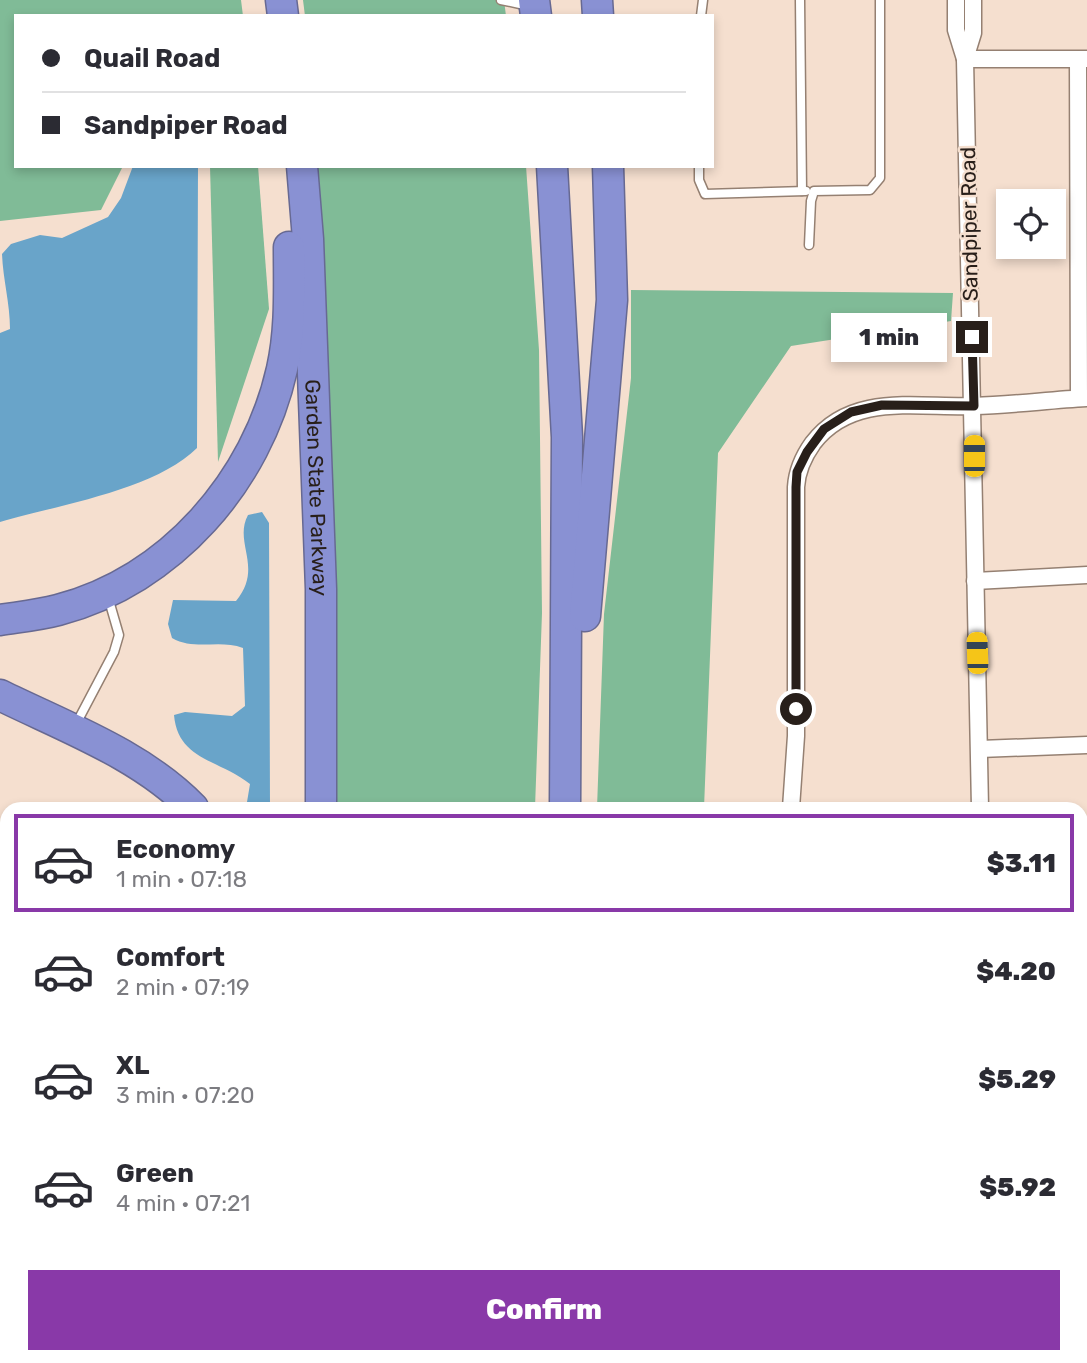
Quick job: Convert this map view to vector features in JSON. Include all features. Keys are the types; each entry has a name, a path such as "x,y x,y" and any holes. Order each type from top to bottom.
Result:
{"highway":[{"path":"0,620 59,610 106,590 170,551 200,525 226,497 250,460 267,421 282,369 289,322 288,168"},
{"name":"Garden State Parkway","path":"302,168 308,239 321,589 321,802"},
{"path":"552,168 567,437 565,802"},
{"path":"566,802 579,741 586,602 607,379 613,262 608,168"},
{"path":"0,695 125,757 160,780 186,802"}],"street":[{"name":"Sandpiper Road","path":"956,0 956,30 965,59 980,802"},
{"name":"Sandpiper Road","path":"965,59 973,33 973,0"},
{"path":"791,802 796,736 797,472 824,429 851,412 882,405 974,406 1083,398 1082,60 965,59"},
{"path":"975,581 1087,575"},
{"path":"981,749 1087,745"}],"lane":[{"path":"501,0 535,8"},
{"path":"800,0 802,191"},
{"path":"699,168 699,180 705,194 870,190 880,178 880,0"},
{"path":"809,245 814,191"},
{"path":"72,731 114,652 119,635 106,590"}],"green space":[{"path":"0,0 241,0 243,14 14,14 14,168 122,168 101,210 0,221"},
{"path":"303,0 504,0 506,14 305,14"},
{"path":"210,168 258,168 269,309 218,462"},
{"path":"317,168 526,168 539,350 542,613 535,802 333,802 335,567"},
{"path":"631,290 953,293 951,321 791,346 718,453 704,802 597,802 604,614 631,378"}],"water":[{"path":"132,168 198,168 197,448 179,463 132,485 0,522 0,333 10,329 2,254 11,244 40,235 62,238 108,217 121,198"},
{"path":"262,512 269,523 270,802 247,802 250,784 191,750 177,730 174,715 185,712 232,716 245,706 243,648 225,644 198,645 181,642 172,638 168,624 173,600 236,601 248,577 244,525 248,515"}],"route":[{"path":"796,709 797,472 807,452 824,429 851,412 882,405 974,406 972,337"}]}
